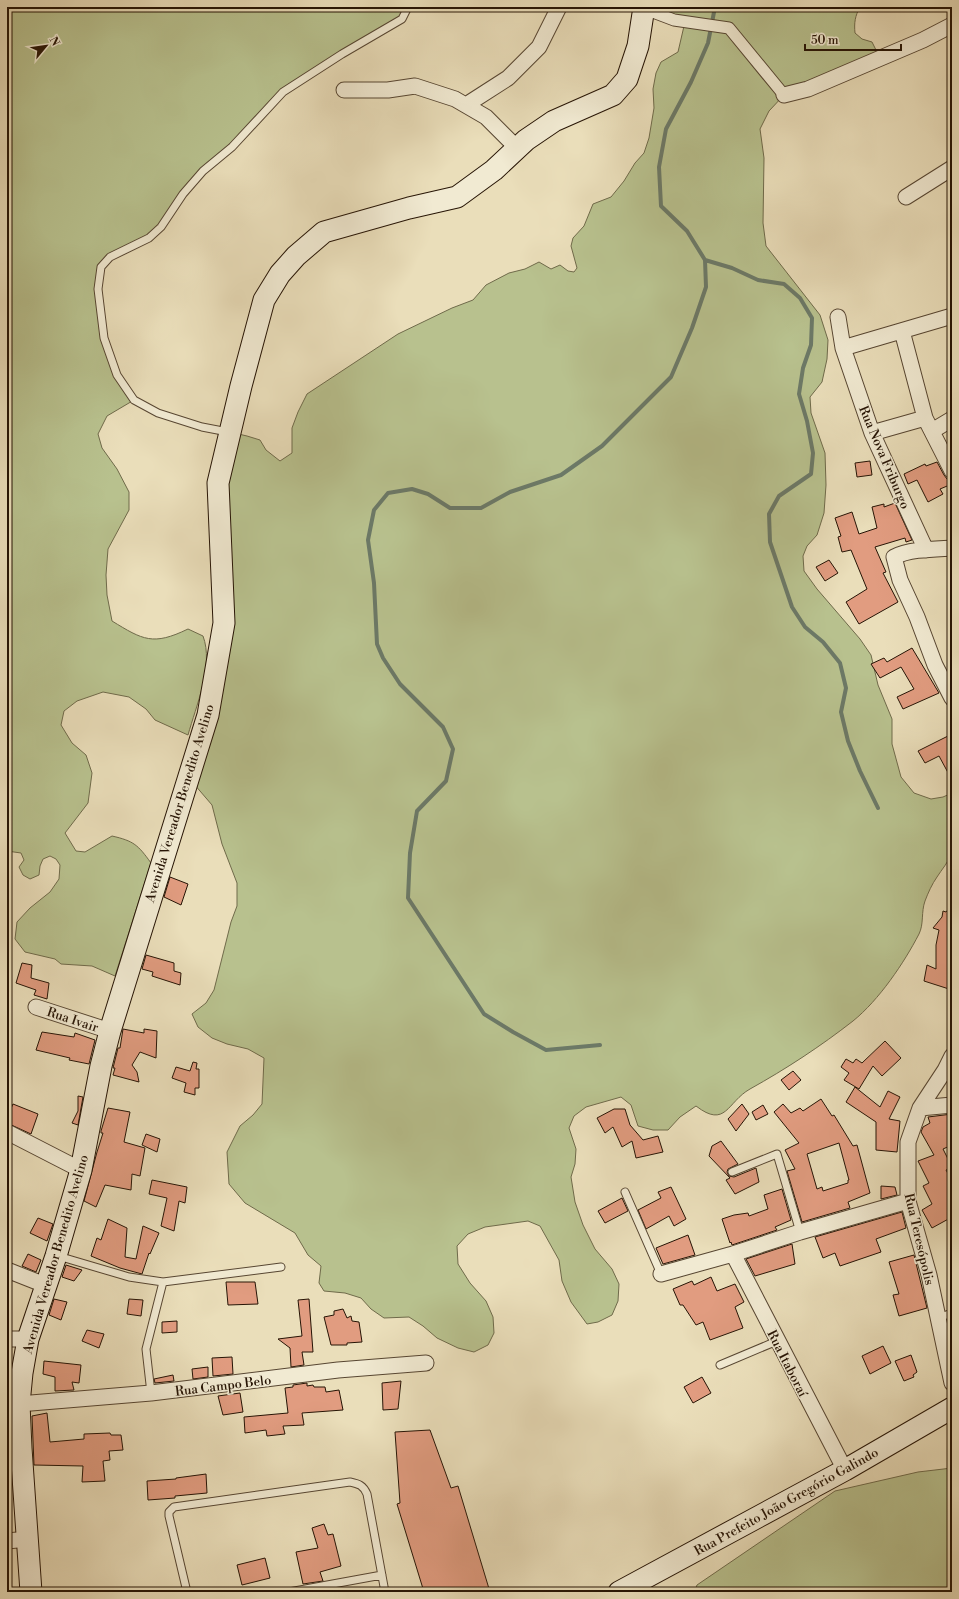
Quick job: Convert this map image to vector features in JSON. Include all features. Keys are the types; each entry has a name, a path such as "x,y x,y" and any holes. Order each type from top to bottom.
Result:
{"main road":[{"name":"Avenida Vereador Benedito Avelino","path":"31,1592 28,1539 14,1448 22,1373 28,1339 56,1256 81,1170 101,1066 110,1031 208,715 224,623 218,483 264,300 280,274 296,256 324,232 457,197 494,170 517,148 554,120 613,95 627,79 638,46 644,8"},
{"name":"Rua Prefeito João Gregório Galindo","path":"619,1592 845,1470 952,1408"}],"street":[{"path":"466,105 508,78 539,47 559,7"},
{"path":"644,8 674,20 729,28 784,95 808,90 923,40 952,25"},
{"path":"344,90 388,90 416,86 455,99 486,117 517,148"},
{"path":"906,197 952,168"},
{"path":"843,348 952,316"},
{"name":"Rua Nova Friburgo","path":"838,317 843,348 872,433 926,550"},
{"path":"902,331 928,425 952,471"},
{"path":"872,433 928,425 952,419"},
{"path":"952,548 899,554 894,557 900,580 917,617 935,665 952,698"},
{"name":"Rua Ivair","path":"36,1007 110,1031"},
{"name":"Rua Teresópolis","path":"952,1056 937,1083 920,1108 908,1142 908,1201 929,1275 952,1383"},
{"path":"920,1108 952,1105"},
{"path":"7,1132 81,1170"},
{"path":"661,1274 733,1254 800,1232 908,1201"},
{"name":"Rua Itaboraí","path":"733,1254 777,1342 845,1470"},
{"path":"7,1270 45,1285"},
{"path":"7,1339 28,1339"},
{"name":"Rua Campo Belo","path":"19,1404 151,1393 338,1370 426,1363"},
{"path":"7,1541 28,1539"}],"lane":[{"path":"230,432 202,427 158,413 134,400 117,375 104,338 98,289 101,267 110,257 149,238 161,227 183,194 203,171 232,146 283,92 342,54 402,19 408,7"},
{"path":"732,1172 777,1154 800,1232"},
{"path":"625,1192 661,1274"},
{"path":"56,1256 129,1277 163,1282 281,1266"},
{"path":"151,1393 146,1349 163,1282"},
{"path":"938,1318 952,1313"},
{"path":"720,1365 777,1342"},
{"path":"187,1592 168,1516 169,1512 174,1508 350,1482 359,1484 364,1488 367,1494 386,1592"},
{"path":"289,1592 382,1575"}],"green space":[{"path":"7,7 411,7 402,19 283,93 203,171 149,238 127,247 101,267 98,289 104,338 117,375 134,400 107,416 98,434 102,448 117,469 129,492 129,510 108,549 106,575 107,595 112,621 132,633 157,639 166,638 188,629 203,636 206,647 203,686 188,735 155,720 146,709 129,697 103,692 77,701 64,711 61,725 72,743 86,755 92,773 88,803 65,833 76,851 85,852 112,836 126,840 139,848 151,863 115,976 92,966 61,964 55,959 25,952 15,939 17,922 30,908 50,892 59,879 60,865 56,859 50,856 43,859 40,866 39,875 30,879 23,875 19,867 24,860 21,853 7,851"},
{"path":"644,7 860,7 855,20 855,33 862,39 872,42 877,52 784,95 769,111 760,129 764,158 763,223 766,246 820,315 828,340 827,359 822,382 810,397 811,413 825,453 826,485 824,513 817,535 807,546 803,556 804,571 817,589 860,639 871,655 878,685 892,719 892,744 901,777 914,793 931,799 943,797 952,793 952,849 948,860 933,883 926,898 919,934 898,969 881,992 863,1012 816,1048 742,1094 726,1111 714,1115 696,1106 680,1117 668,1130 653,1130 638,1126 631,1105 621,1097 586,1107 574,1116 569,1128 576,1149 575,1164 571,1177 575,1202 583,1225 595,1249 612,1269 619,1284 618,1301 612,1315 598,1322 587,1324 571,1302 562,1281 559,1260 540,1226 528,1221 485,1227 468,1234 457,1246 458,1264 470,1283 486,1301 493,1317 494,1333 488,1345 474,1352 458,1348 437,1338 409,1317 384,1318 371,1309 361,1298 345,1293 324,1291 319,1283 321,1266 308,1255 295,1233 245,1203 229,1184 227,1152 240,1126 253,1115 262,1104 264,1058 248,1049 227,1044 212,1038 198,1027 192,1014 206,1003 214,990 231,922 237,906 237,883 222,844 212,805 188,777 208,715 230,432 260,440 266,450 280,461 292,453 292,428 307,394 398,334 452,308 473,300 486,285 509,273 525,269 539,262 551,269 560,265 568,271 574,272 577,268 571,246 573,238 584,226 593,204 611,197 624,181 635,163 644,153 649,138 654,108 653,89 656,73 661,62 678,52 684,26"},
{"path":"952,1468 952,1592 694,1592 697,1585 835,1491 918,1472"}],"building":[{"path":"870,461 872,475 857,477 855,463"},
{"path":"937,462 947,479 952,480 952,484 940,489 943,494 928,502 917,480 908,484 904,474 925,464 926,466"},
{"path":"895,503 912,540 906,542 905,538 875,547 886,572 883,573 898,602 859,624 846,602 867,589 851,550 842,552 838,537 841,536 835,518 852,512 859,534 877,528 872,507 884,504 884,507"},
{"path":"829,560 838,573 825,581 816,567"},
{"path":"912,648 939,693 903,709 897,697 914,689 901,667 880,678 871,664 884,658 887,662"},
{"path":"952,734 952,780 939,756 925,763 918,751"},
{"path":"170,877 188,884 181,905 164,897"},
{"path":"952,905 952,936 948,935 952,981 949,989 924,981 927,965 936,969 936,945 939,930 933,928 942,917 943,911 946,912"},
{"path":"146,955 174,963 174,971 181,973 180,985 152,976 153,972 142,969"},
{"path":"22,963 32,965 31,978 49,983 47,999 34,995 36,990 16,983"},
{"path":"123,1029 144,1033 144,1029 157,1031 156,1058 140,1052 132,1065 137,1072 139,1082 113,1075 115,1068 113,1068 118,1048 120,1048"},
{"path":"42,1032 74,1037 75,1033 95,1040 89,1064 69,1060 70,1058 36,1050"},
{"path":"885,1041 901,1058 882,1076 873,1066 859,1089 844,1080 849,1073 841,1067 846,1059 853,1063 856,1059 862,1063"},
{"path":"193,1062 197,1063 196,1069 199,1069 199,1088 195,1088 195,1095 184,1092 186,1083 172,1078 176,1067 190,1071"},
{"path":"793,1071 801,1080 789,1090 781,1080"},
{"path":"855,1087 880,1107 888,1091 900,1097 889,1119 900,1121 897,1152 876,1150 876,1122 846,1102"},
{"path":"78,1096 83,1097 78,1125 72,1123 78,1111"},
{"path":"821,1099 832,1116 834,1115 853,1146 857,1145 870,1193 848,1202 850,1208 802,1222 787,1171 795,1169 785,1150 799,1143 774,1112 783,1104 791,1113 800,1108 803,1111","holes":["839,1143 849,1180 848,1183 823,1191 822,1187 817,1189 807,1154"]},
{"path":"13,1104 38,1114 31,1134 7,1123 7,1117"},
{"path":"742,1104 749,1114 736,1131 728,1119"},
{"path":"763,1105 768,1114 756,1120 752,1112"},
{"path":"108,1108 130,1112 124,1142 145,1148 140,1176 132,1174 131,1190 105,1185 96,1207 84,1201 103,1133 101,1133 101,1131"},
{"path":"614,1109 625,1109 630,1125 643,1140 658,1136 663,1152 636,1158 632,1141 622,1147 613,1127 605,1133 597,1118"},
{"path":"952,1114 952,1145 943,1149 952,1167 946,1170 952,1181 952,1217 932,1228 922,1210 932,1204 923,1186 929,1183 918,1161 934,1155 921,1132 923,1127 930,1123 928,1117"},
{"path":"146,1134 160,1139 157,1152 142,1145"},
{"path":"721,1141 738,1164 728,1169 727,1172 729,1176 734,1177 756,1168 759,1182 735,1194 726,1180 730,1178 709,1156 712,1146"},
{"path":"152,1180 187,1187 185,1203 179,1201 174,1231 161,1226 167,1198 149,1194"},
{"path":"881,1186 895,1187 897,1195 881,1199"},
{"path":"671,1187 686,1219 674,1226 669,1216 646,1229 638,1210 661,1198 658,1192"},
{"path":"782,1189 791,1220 775,1227 777,1230 732,1245 722,1219 748,1213 749,1216 768,1209 764,1195"},
{"path":"622,1198 628,1211 605,1223 598,1211"},
{"path":"902,1212 906,1228 876,1239 881,1252 840,1266 835,1253 823,1258 815,1237"},
{"path":"38,1218 53,1224 47,1241 30,1233"},
{"path":"108,1219 127,1228 125,1257 136,1259 143,1226 159,1233 150,1254 149,1253 142,1274 120,1268 91,1256 97,1238 101,1240"},
{"path":"688,1235 695,1255 663,1264 656,1248"},
{"path":"792,1244 795,1264 755,1276 746,1259"},
{"path":"28,1254 41,1260 36,1272 22,1266"},
{"path":"914,1255 927,1308 899,1316 893,1295 899,1294 889,1262"},
{"path":"66,1265 82,1270 74,1281 62,1277"},
{"path":"711,1277 717,1291 735,1284 744,1302 735,1307 743,1328 710,1340 703,1322 696,1325 683,1305 680,1305 673,1289 692,1281 694,1285"},
{"path":"226,1282 255,1282 258,1304 228,1305"},
{"path":"54,1299 67,1302 61,1320 49,1315"},
{"path":"129,1299 143,1300 141,1316 127,1314"},
{"path":"309,1299 313,1352 302,1352 304,1365 291,1367 290,1348 278,1339 302,1336 298,1300"},
{"path":"343,1309 347,1318 351,1316 352,1321 359,1322 362,1342 347,1343 347,1345 331,1345 324,1317 334,1315 334,1311"},
{"path":"177,1321 177,1332 162,1333 162,1322"},
{"path":"87,1330 104,1334 99,1348 82,1341"},
{"path":"883,1346 891,1363 870,1374 862,1356"},
{"path":"911,1355 917,1372 913,1375 914,1377 904,1381 895,1361"},
{"path":"232,1357 233,1374 213,1376 212,1358"},
{"path":"44,1361 81,1365 79,1383 72,1382 74,1390 55,1391 55,1377 43,1374"},
{"path":"208,1367 208,1377 193,1379 192,1369"},
{"path":"173,1375 174,1381 155,1383 154,1379"},
{"path":"702,1377 711,1393 693,1403 684,1387"},
{"path":"401,1381 398,1409 383,1410 382,1383"},
{"path":"307,1383 307,1386 313,1385 314,1387 325,1387 326,1392 339,1390 343,1410 302,1413 304,1425 283,1426 285,1434 267,1436 266,1430 245,1433 244,1417 288,1413 285,1388"},
{"path":"240,1393 243,1412 223,1415 218,1396"},
{"path":"47,1413 50,1442 84,1439 84,1434 110,1433 111,1435 121,1435 123,1450 109,1451 110,1460 103,1461 105,1481 82,1482 83,1466 34,1465 32,1416"},
{"path":"430,1430 451,1488 458,1486 490,1592 424,1592 397,1504 400,1503 395,1432"},
{"path":"206,1474 207,1493 148,1500 147,1481 176,1479"},
{"path":"324,1524 328,1535 333,1534 341,1566 320,1572 323,1581 303,1584 296,1552 318,1548 312,1528"},
{"path":"265,1558 270,1578 242,1585 237,1565"}],"waterway":[{"path":"600,1045 546,1050 484,1014 408,898 410,853 417,811 446,781 453,749 443,727 400,684 383,658 377,644 374,583 368,540 374,510 388,493 412,489 428,494 450,508 481,508 510,492 561,475 602,446 671,377 692,328 706,287 705,260 687,231 661,206 659,167 666,129 691,82 708,43 715,7"},
{"path":"705,260 732,268 758,280 784,284 800,298 812,318 811,345 803,368 799,394 807,421 813,453 811,474 779,496 769,514 770,542 792,607 805,627 823,642 840,663 846,688 841,712 848,741 860,771 878,808"}]}
